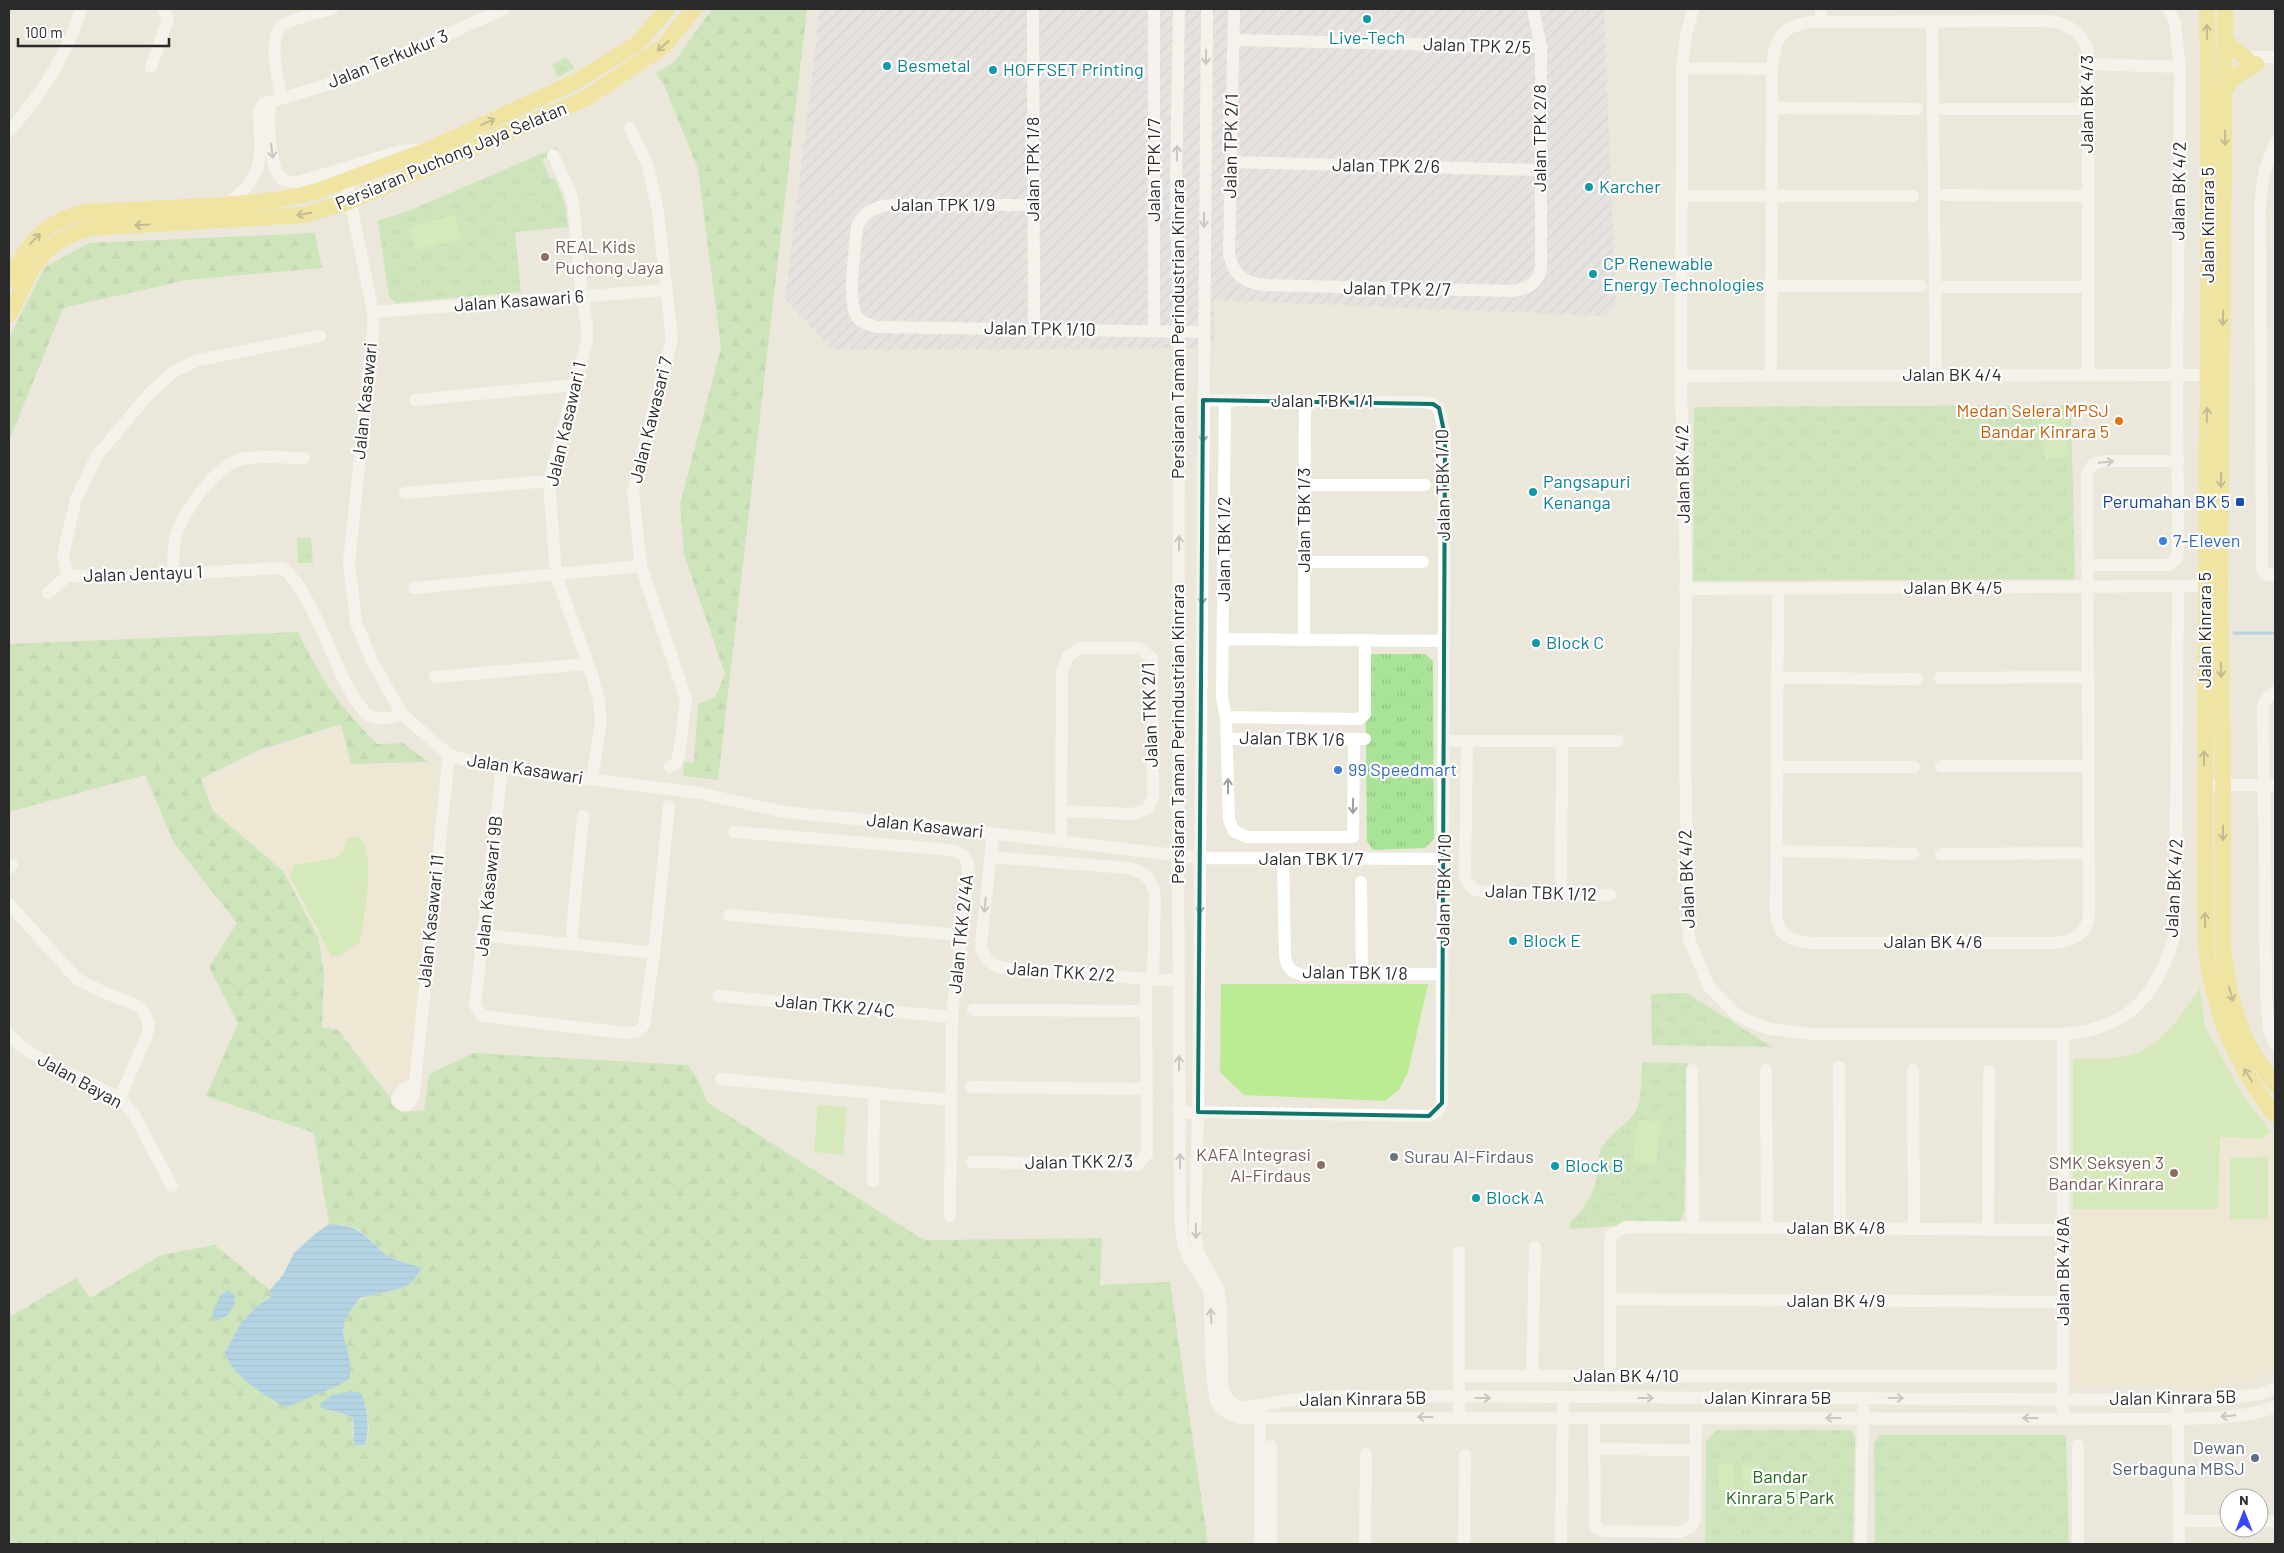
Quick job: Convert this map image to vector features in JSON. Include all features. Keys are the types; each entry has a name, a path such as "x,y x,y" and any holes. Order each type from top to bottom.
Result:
{"main road":[{"name":"Persiaran Puchong Jaya Selatan","path":"9,280 32,242 47,228 65,217 86,212 225,205 283,199 315,192 430,149 577,81 638,43 667,9"},
{"name":"Persiaran Puchong Jaya Selatan","path":"9,315 36,261 51,244 80,231 89,228 304,215 351,201 585,98 663,47 694,9"},
{"name":"Jalan Kinrara 5","path":"2207,9 2215,375"},
{"name":"Jalan Kinrara 5","path":"2225,9 2225,89 2215,375 2213,586 2204,785 2206,946 2208,972 2234,1052 2275,1115"},
{"path":"2225,36 2230,46 2250,60 2225,89"},
{"name":"Jalan Kinrara 5","path":"2213,586 2223,785 2223,946 2225,970 2240,1025 2250,1048 2275,1085"}],"street":[{"path":"9,131 31,106 57,66 80,9"},
{"path":"151,67 168,19 163,9"},
{"path":"332,9 288,23 281,27 276,34 273,45 275,101 268,116 274,160 279,176 288,182 298,182 400,151 430,149"},
{"name":"Jalan Terkukur 3","path":"275,101 353,76 504,9"},
{"name":"Jalan TPK 1/8","path":"1033,9 1034,329"},
{"name":"Jalan TPK 1/7","path":"1154,9 1154,331"},
{"name":"Persiaran Taman Perindustrian Kinrara","path":"1179,9 1176,185 1179,332 1179,1112 1182,1240 1191,1261 1210,1292 1214,1396 1218,1405 1228,1414 1240,1418 1260,1418"},
{"name":"Persiaran Taman Perindustrian Kinrara","path":"1207,9 1201,858 1195,1234 1198,1253 1218,1288 1221,1304 1222,1386 1225,1396 1232,1404 1242,1408 1260,1405"},
{"name":"Jalan TPK 2/1","path":"1234,9 1231,104 1230,263 1242,279"},
{"name":"Jalan TPK 2/8","path":"1532,9 1540,48 1541,268"},
{"name":"Jalan BK 4/2","path":"1693,9 1686,35 1682,68 1681,376 1685,589 1684,758 1688,933 1709,987 1736,1014 1752,1023 1786,1032 1812,1034 2063,1034 2086,1032 2106,1026 2123,1017 2137,1006 2158,979 2175,934 2177,916 2178,587"},
{"name":"Jalan BK 4/2","path":"2086,565 2164,565 2174,563 2178,551 2177,375 2180,67 2175,22 2169,9"},
{"name":"Jalan BK 4/3","path":"1771,376 1772,69 1774,50 1778,39 1786,30 1821,15 1932,21 2048,21 2060,23 2079,34 2086,44 2088,64 2088,374"},
{"path":"1932,21 1936,374"},
{"name":"Jalan TPK 2/5","path":"1234,40 1540,48"},
{"path":"2208,60 2250,60 2275,57"},
{"path":"2250,60 2275,64"},
{"path":"2088,64 2180,67"},
{"path":"1682,68 1772,69"},
{"path":"225,205 239,196 254,178 260,163 259,111 263,104 275,101"},
{"path":"1772,108 1917,109"},
{"path":"1943,109 2088,109"},
{"name":"Jalan Kawasari 7","path":"630,128 648,166 658,212 672,339 633,491 641,566 686,699 679,754 676,763 670,767"},
{"path":"2275,143 2264,173 2260,207 2262,569 2266,574 2275,576"},
{"name":"Jalan Kasawari 1","path":"553,155 570,190 573,203 587,340 549,481 556,575 588,664 599,701 601,720 592,780"},
{"name":"Jalan TPK 2/6","path":"1232,162 1540,170"},
{"name":"Jalan Kasawari","path":"346,180 373,312 373,331 351,528 349,562 356,622 372,661 402,714 449,756 502,768 707,794 784,812 1178,854"},
{"path":"1945,195 2087,196"},
{"path":"1682,196 1913,196"},
{"name":"Jalan TPK 1/9","path":"877,327 866,324 857,318 851,296 857,226 862,217 870,210 880,206 893,205 1034,205"},
{"name":"Jalan TPK 2/7","path":"1242,279 1250,283 1263,285 1513,291 1524,289 1533,284 1538,278 1541,268"},
{"path":"1771,286 1921,286"},
{"path":"1944,287 2087,287"},
{"name":"Jalan Kasawari 6","path":"373,312 666,290"},
{"name":"Jalan TPK 1/10","path":"877,327 1204,332"},
{"name":"Jalan Jentayu 1","path":"320,336 198,360 173,372 148,394 96,458 76,499 63,555 68,575 172,574 283,568 291,574 304,593 328,647 357,701 366,713 374,718 389,719 402,714"},
{"name":"Jalan BK 4/4","path":"1681,376 1936,374 2215,375"},
{"path":"415,400 574,386"},
{"name":"Jalan TBK 1/1","path":"1203,400 1424,402 1439,408"},
{"name":"Jalan TBK 1/2","path":"1224,401 1222,698 1228,738"},
{"name":"Jalan TBK 1/3","path":"1304,640 1305,401"},
{"name":"Jalan TBK 1/10","path":"1179,1112 1429,1116 1438,1111 1442,1103 1445,436 1439,408"},
{"path":"172,574 176,536 185,516 218,471 231,462 243,458 304,458"},
{"name":"Jalan BK 4/6","path":"1778,589 1776,914 1778,928 1786,936 1811,943 2056,943 2069,941 2080,935 2086,927 2088,920 2086,474 2093,464 2104,461 2178,461"},
{"path":"406,493 549,481"},
{"path":"1305,485 1425,485"},
{"path":"1304,562 1423,562"},
{"path":"414,588 641,566"},
{"path":"48,593 68,575"},
{"name":"Jalan BK 4/5","path":"1685,589 2213,586"},
{"path":"1223,640 1444,641"},
{"path":"1226,717 1360,719 1365,714 1365,640"},
{"name":"Jalan TKK 2/1","path":"1061,841 1062,670 1068,656 1080,648 1139,648 1152,658 1153,796 1148,809 1132,814 1062,811"},
{"path":"435,677 588,664"},
{"path":"1940,678 2086,677"},
{"path":"1777,678 1917,679"},
{"path":"2275,692 2267,698 2263,706 2269,785 2266,997 2269,1031 2275,1044"},
{"name":"Jalan TBK 1/6","path":"1353,837 1247,837 1234,831 1229,820 1228,738 1359,739 1353,859"},
{"path":"1445,740 1618,741"},
{"name":"Jalan TBK 1/12","path":"1467,740 1465,874 1469,885 1479,892 1610,895"},
{"path":"1562,741 1562,894"},
{"name":"Jalan Kasawari 11","path":"413,1086 449,756"},
{"path":"1941,766 2088,766"},
{"path":"1777,767 1914,767"},
{"name":"Jalan Kasawari 9B","path":"502,768 476,1005 482,1016 625,1033 638,1031 644,1025 654,953"},
{"path":"2204,785 2269,785"},
{"path":"483,936 570,943 654,953 669,806"},
{"path":"570,943 583,816"},
{"path":"854,842 856,819"},
{"name":"Jalan TKK 2/4A","path":"734,832 950,850 960,852 966,857 968,865 952,1017 950,1216"},
{"name":"Jalan TKK 2/2","path":"993,833 981,944 983,954 992,965 1000,968 1179,981"},
{"path":"1776,851 1913,854"},
{"path":"1940,854 2089,853"},
{"name":"Jalan TBK 1/7","path":"1178,854 1201,858 1444,859"},
{"path":"991,857 1127,868 1139,870 1147,876 1153,884 1155,896 1150,979"},
{"name":"Jalan TBK 1/8","path":"1283,859 1285,955 1289,968 1295,973 1302,975 1443,974"},
{"path":"1361,882 1362,974"},
{"path":"9,904 77,979 139,1006 145,1014 149,1026 147,1034 120,1098"},
{"path":"729,916 960,935"},
{"name":"Jalan TKK 2/3","path":"972,1162 1138,1165 1147,1154 1146,1011 1150,979"},
{"name":"Jalan TKK 2/4C","path":"718,996 952,1017"},
{"path":"973,1010 1146,1011"},
{"name":"Jalan Bayan","path":"9,1034 19,1045 44,1061 120,1098 133,1113 172,1186"},
{"name":"Jalan BK 4/8A","path":"2063,1034 2063,1418"},
{"path":"1839,1067 1840,1228"},
{"path":"1692,1070 1693,1227"},
{"path":"1766,1070 1766,1228"},
{"path":"1913,1070 1914,1229"},
{"path":"1988,1229 1989,1071"},
{"path":"721,1079 950,1100"},
{"path":"971,1087 1147,1089"},
{"path":"873,1181 874,1094"},
{"name":"Jalan BK 4/8","path":"1610,1299 1611,1236 1626,1227 2063,1230"},
{"path":"1532,1376 1535,1247"},
{"path":"1459,1252 1459,1417"},
{"path":"1610,1299 1610,1376"},
{"name":"Jalan BK 4/9","path":"1610,1299 2063,1302"},
{"name":"Jalan BK 4/10","path":"1459,1376 2063,1376"},
{"name":"Jalan Kinrara 5B","path":"1260,1405 1311,1397 2178,1400 2236,1398 2275,1388"},
{"path":"1560,1544 1563,1398"},
{"path":"1861,1544 1863,1398"},
{"path":"2178,1400 2179,1544"},
{"path":"1260,1405 1260,1544"},
{"name":"Jalan Kinrara 5B","path":"1260,1418 1459,1417 1563,1420 1863,1418 2178,1419 2249,1414 2275,1407"},
{"path":"1594,1419 1595,1526 1602,1531 1680,1532 1691,1527 1694,1523 1696,1419"},
{"path":"2078,1445 2078,1544"},
{"path":"1271,1446 1271,1544"},
{"path":"1593,1449 1695,1450"},
{"path":"1365,1544 1366,1454"},
{"path":"1464,1544 1465,1455"},
{"path":"2179,1521 2219,1521"}],"highlighted area":[{"path":"1203,400 1433,404 1439,408 1445,436 1442,1103 1429,1116 1198,1112"}],"shaded area":[{"path":"820,9 1604,9 1616,306 1605,316 1214,300 1214,348 833,350 785,299"},
{"path":"341,727 349,765 433,765 436,775 411,1078 390,1087 339,1027 326,1025 327,972 319,936 284,869 215,811 207,781 262,753"},
{"name":"SMK Seksyen 3 Bandar Kinrara","path":"2200,988 2205,1027 2244,1097 2275,1138 2275,1370 2245,1380 2211,1387 2072,1386 2073,1059 2123,1056 2138,1052 2168,1030"}],"green space":[{"path":"712,9 807,9 718,780 683,776 684,762 694,763 698,704 715,697 725,674 684,554 680,504 721,348 698,169 664,85 656,73 674,62"},
{"path":"566,57 575,68 558,77 552,65"},
{"path":"557,147 559,151 542,159 550,179 555,178 565,204 568,227 515,232 521,292 396,303 389,297 378,221 408,211"},
{"path":"455,215 461,239 415,250 410,227"},
{"path":"315,233 322,268 187,280 63,308 9,441 9,338 45,267 89,243"},
{"path":"2071,405 2075,579 1693,581 1694,407"},
{"path":"2065,414 2068,457 2045,459 2041,415"},
{"path":"297,538 311,538 313,563 298,563"},
{"path":"298,632 305,648 332,692 353,719 377,744 403,743 428,762 351,764 341,724 259,750 201,779 213,811 283,871 318,937 324,974 322,1027 338,1030 401,1112 424,1110 429,1074 474,1053 688,1065 698,1080 707,1102 924,1240 1102,1238 1100,1285 1170,1282 1208,1544 9,1544 9,1317 76,1278 90,1298 161,1255 215,1245 270,1290 271,1296 258,1305 240,1324 225,1351 235,1370 263,1393 351,1367 344,1332 344,1322 347,1313 353,1305 363,1299 399,1289 410,1283 422,1268 387,1256 360,1230 344,1225 329,1224 314,1133 206,1096 238,1023 209,967 237,923 174,843 145,775 9,812 9,644","holes":["366,1405 369,1430 365,1445 352,1436 353,1419 347,1415 321,1408"]},
{"path":"1365,654 1425,654 1433,661 1434,839 1425,848 1373,850 1367,841"},
{"path":"359,836 367,857 368,872 368,887 360,942 339,956 332,957 290,876 294,865 336,858 343,851 347,839"},
{"path":"1221,984 1428,984 1408,1072 1399,1090 1385,1101 1244,1095 1220,1072"},
{"path":"2200,988 2205,1027 2244,1097 2271,1132 2260,1139 2220,1137 2218,1209 2073,1209 2073,1059 2132,1055 2149,1047 2174,1024"},
{"path":"1687,993 1772,1047 1652,1045 1651,994"},
{"path":"1642,1062 1688,1063 1684,1213 1680,1222 1570,1229 1570,1222 1585,1205 1595,1185 1602,1147 1637,1109 1641,1089"},
{"path":"818,1105 847,1107 843,1155 814,1152"},
{"path":"1638,1120 1661,1122 1656,1164 1633,1162"},
{"path":"2268,1157 2268,1219 2230,1219 2230,1158"},
{"name":"Bandar Kinrara 5 Park","path":"1717,1430 1851,1430 1855,1437 1853,1544 1705,1544 1706,1441"},
{"path":"1879,1435 2066,1435 2069,1544 1875,1544 1874,1443"},
{"path":"1719,1464 1734,1464 1734,1490 1719,1490"},
{"path":"1743,1465 1760,1465 1759,1490 1743,1490"}],"water":[{"path":"329,1224 356,1229 389,1257 422,1268 412,1282 402,1288 360,1298 350,1311 343,1330 349,1355 350,1378 339,1385 287,1407 264,1394 240,1376 225,1352 240,1324 258,1305 271,1297 270,1290 283,1275 294,1253"},
{"path":"228,1290 234,1295 235,1303 228,1315 217,1321 212,1313 220,1296"},
{"path":"352,1391 361,1393 365,1406 368,1425 365,1445 354,1445 353,1418 321,1408 320,1404 332,1395"}],"waterway":[{"path":"2234,633 2275,633"}],"place":[{"name":"Live-Tech","path":"1367,19"},
{"name":"Besmetal","path":"887,66"},
{"name":"HOFFSET Printing","path":"993,70"},
{"name":"Karcher","path":"1589,187"},
{"name":"REAL Kids Puchong Jaya","path":"545,257"},
{"name":"CP Renewable Energy Technologies","path":"1593,274"},
{"name":"Medan Selera MPSJ Bandar Kinrara 5","path":"2119,421"},
{"name":"Pangsapuri Kenanga","path":"1533,492"},
{"name":"Perumahan BK 5","path":"2240,502"},
{"name":"7-Eleven","path":"2163,541"},
{"name":"Block C","path":"1536,643"},
{"name":"99 Speedmart","path":"1338,770"},
{"name":"Block E","path":"1513,941"},
{"name":"Surau Al-Firdaus","path":"1394,1157"},
{"name":"KAFA Integrasi Al-Firdaus","path":"1321,1165"},
{"name":"Block B","path":"1555,1166"},
{"name":"SMK Seksyen 3 Bandar Kinrara","path":"2174,1173"},
{"name":"Block A","path":"1476,1198"},
{"name":"Dewan Serbaguna MBSJ","path":"2255,1458"}]}
